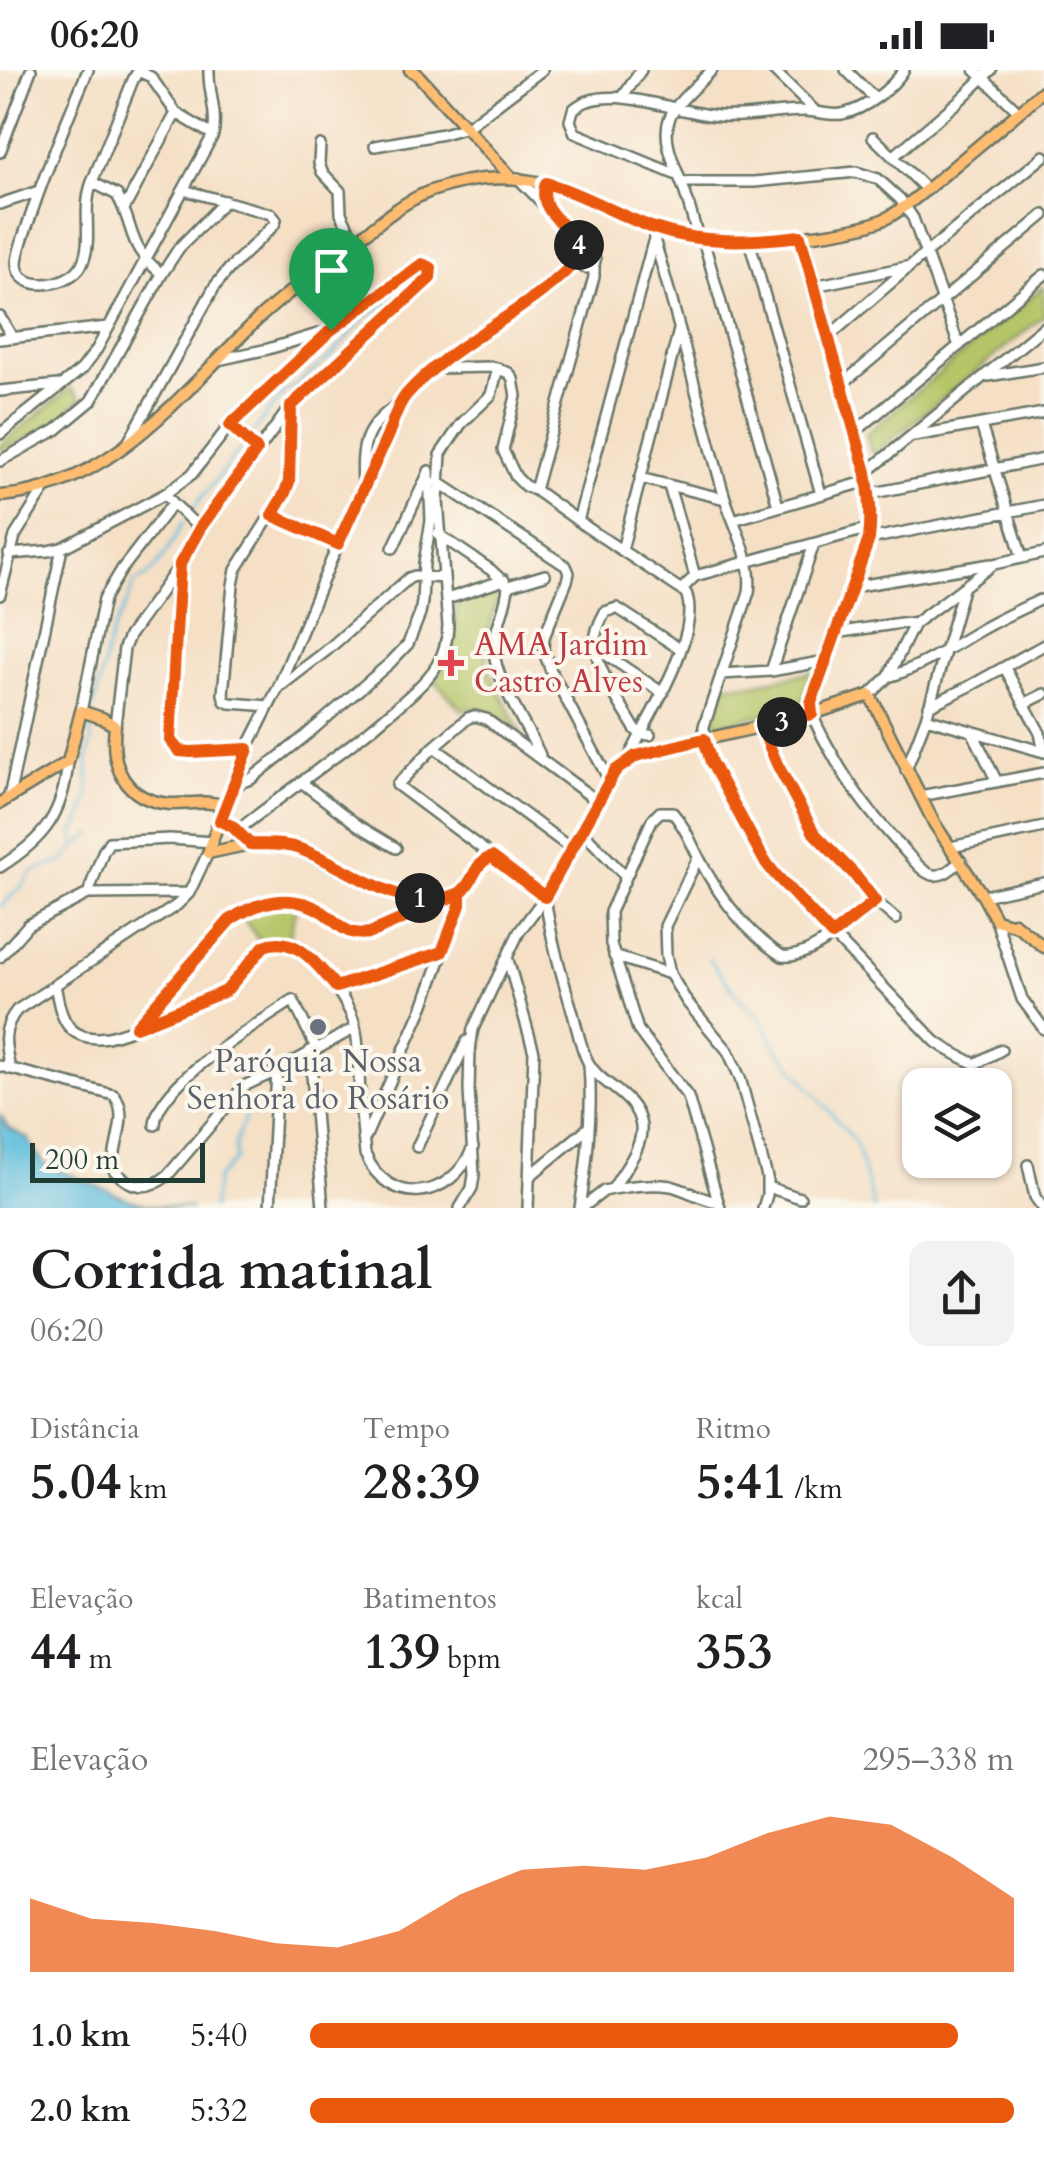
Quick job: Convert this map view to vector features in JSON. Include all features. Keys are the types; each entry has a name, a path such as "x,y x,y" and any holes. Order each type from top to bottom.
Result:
{"main road":[{"path":"415,71 515,178"},
{"path":"0,496 44,490 127,446 278,301 420,195 470,181 515,178 546,183 654,234 701,239 800,236 872,224 893,215 927,190 1044,90"},
{"path":"4,800 68,762 81,711 115,726 116,767 131,788 152,800 170,804 204,801 224,806 211,847 293,847 386,891 438,900 460,893 488,857 498,859 545,897 609,780 628,760 812,714 875,691 877,710 906,770 960,862 996,920 1018,926"},
{"path":"220,821 250,844"},
{"path":"986,901 1041,941"}],"street":[{"path":"0,152 31,70"},
{"path":"88,70 17,256 18,271 27,281 33,284 63,280 82,266 87,246 86,200 138,71 151,77 176,113 213,134"},
{"path":"0,434 90,360 213,134 216,120 209,70"},
{"path":"375,146 467,127 542,70"},
{"path":"622,98 641,70"},
{"path":"712,70 674,110 668,138 778,506"},
{"path":"774,70 815,111"},
{"path":"846,70 874,98"},
{"path":"904,70 886,90 842,114 815,111 729,117 596,97 578,104 570,115 570,125 574,132 679,179 754,182 856,172 882,182 913,218 958,346"},
{"path":"894,156 983,72 1020,112"},
{"path":"124,209 176,113"},
{"path":"873,137 927,190"},
{"path":"320,145 322,172 340,192 341,213 355,242"},
{"path":"828,337 1044,156"},
{"path":"515,178 575,236 592,282 536,490"},
{"path":"92,182 117,194 144,260 162,274"},
{"path":"546,183 543,194 547,208"},
{"path":"127,446 208,298 229,269 275,222 272,214 184,190"},
{"path":"0,204 39,192"},
{"path":"0,461 56,430 91,401 179,248 225,201"},
{"path":"841,385 1044,215"},
{"path":"654,234 750,580 704,726 711,762 775,874 942,1047 975,1064 1000,1050"},
{"path":"578,522 654,234"},
{"path":"800,236 870,494 870,534 811,703 812,714 853,791 917,863 937,876 960,862"},
{"path":"749,240 821,494"},
{"path":"364,486 362,455 367,434 382,417 435,368 585,260"},
{"path":"9,554 62,548 184,482 230,425 331,330 422,264 431,268 430,278 291,406 200,528 180,564 129,636 124,648 115,726"},
{"path":"814,286 909,266"},
{"path":"643,276 664,274"},
{"path":"884,274 891,283"},
{"path":"854,433 1044,275"},
{"path":"0,316 14,338"},
{"path":"0,339 108,327"},
{"path":"733,520 867,477 1044,327"},
{"path":"622,550 680,328"},
{"path":"218,360 331,330"},
{"path":"672,357 687,355"},
{"path":"986,376 1044,366"},
{"path":"435,368 498,368 509,373 515,384 516,400 503,452 516,477 682,588 689,599 691,614 663,694 628,760"},
{"path":"491,394 498,368"},
{"path":"0,391 60,384"},
{"path":"392,548 429,471 461,424 491,394 515,384"},
{"path":"224,806 400,403"},
{"path":"269,706 230,704 223,694 236,570 289,482 291,406"},
{"path":"912,436 1044,413"},
{"path":"230,425 257,450"},
{"path":"981,426 1022,557"},
{"path":"234,785 251,779 408,644 420,614 441,454"},
{"path":"870,494 1044,459"},
{"path":"237,831 334,760 409,697 439,661 446,642 448,599 433,529 429,471"},
{"path":"640,478 725,499"},
{"path":"438,482 568,569 542,650 609,780"},
{"path":"669,486 694,576"},
{"path":"0,595 15,536 44,490"},
{"path":"27,494 30,513"},
{"path":"164,494 200,528"},
{"path":"81,711 104,600 122,569 173,503"},
{"path":"682,588 694,576 814,544 1044,505"},
{"path":"407,514 423,516 433,529 506,583"},
{"path":"272,515 338,544"},
{"path":"771,672 814,544"},
{"path":"4,800 62,548"},
{"path":"852,586 1044,553"},
{"path":"180,564 170,740 179,751 248,749"},
{"path":"875,691 888,677 914,624 994,564"},
{"path":"968,566 975,578"},
{"path":"448,599 545,575"},
{"path":"278,688 409,578 444,578"},
{"path":"506,583 506,602 494,646 496,666 541,758"},
{"path":"906,770 926,718 964,586"},
{"path":"888,677 944,652 1040,600"},
{"path":"656,750 615,694 600,665 596,648 598,626 606,612 623,610 680,649"},
{"path":"836,633 914,624"},
{"path":"929,706 1044,645"},
{"path":"596,648 663,694"},
{"path":"721,674 771,672 826,661"},
{"path":"926,718 1044,752 1034,702 1005,668"},
{"path":"1034,702 1044,694"},
{"path":"488,857 484,850 397,785 468,718 480,716 597,801"},
{"path":"761,726 814,833 896,919"},
{"path":"973,732 997,782"},
{"path":"980,748 989,737"},
{"path":"434,747 573,850"},
{"path":"0,867 44,831 64,793 68,762"},
{"path":"920,796 1044,773"},
{"path":"301,782 359,826 396,848"},
{"path":"719,1205 688,1097 638,1030 609,932 610,912 655,814 664,810 680,820 729,907 778,954 796,956 832,935 875,901"},
{"path":"951,846 1044,827"},
{"path":"583,832 626,877"},
{"path":"88,894 109,842 170,840 211,847 189,892 148,925 25,1003 9,1019 4,1035 5,1067 114,1096 122,1110 114,1170 128,1182 157,1184 244,1086 355,1028"},
{"path":"698,858 664,926 666,955 670,974 687,1002 728,1051 734,1065 748,1102 768,1188 762,1208"},
{"path":"986,901 1044,883"},
{"path":"0,957 28,926 88,894 189,892"},
{"path":"364,1140 422,1010 460,905 460,893"},
{"path":"418,1147 519,932 545,897"},
{"path":"545,897 551,932 589,1066 591,1086 581,1208"},
{"path":"136,1027 230,920 248,908 271,901 297,902 322,912 348,932 360,934 422,911 438,900"},
{"path":"996,920 1022,998 1044,1029"},
{"path":"55,985 67,1025 74,1032 95,1038 136,1027 226,991 264,946 280,943 300,950 336,987 352,1015 365,1154 374,1174 399,1194 430,1193 451,1182 467,1162 473,1146"},
{"path":"336,987 442,952"},
{"path":"614,956 670,974"},
{"path":"508,958 534,1049 528,1208"},
{"path":"155,1126 157,1111 176,1086 202,1063 293,1000 313,1049 323,1208"},
{"path":"463,1207 474,1175 470,1062 473,1029"},
{"path":"581,1208 609,1190 638,1146 640,1126 627,1099 589,1066"},
{"path":"270,1208 277,1071"},
{"path":"530,1176 588,1128"},
{"path":"1028,1165 1034,1197 1043,1208"},
{"path":"583,1187 609,1190 670,1186 719,1205"},
{"path":"768,1188 800,1198"}],"green space":[{"path":"1044,286 1044,316 876,452 871,452 866,434"},
{"path":"71,388 81,399 71,409 43,430 0,451 0,445"},
{"path":"500,591 489,630 487,659 522,734 487,710 462,710 435,681 452,645 456,605"},
{"path":"812,672 800,707 713,725 726,685 753,684"},
{"path":"274,905 296,905 289,941 275,938 261,943 242,917"}],"water":[{"path":"0,1115 8,1128 27,1138 44,1164 130,1200 152,1206 192,1208 0,1208"}],"waterway":[{"path":"248,439 284,392 332,355 366,317 414,286"},
{"path":"188,515 245,443"},
{"path":"93,708 111,636 134,583 151,573 184,521"},
{"path":"76,846 73,835 88,794 91,716"},
{"path":"0,907 31,872 64,861 93,834"},
{"path":"709,959 742,1001 761,1018 775,1046 856,1143 874,1208"},
{"path":"212,1208 217,1178 236,1159 235,1144 248,1109"}],"place":[{"name":"AMA Jardim Castro Alves","path":"451,663"},
{"name":"Paróquia Nossa Senhora do Rosário","path":"318,1027"}],"route":[{"path":"331,330 230,425 257,450 200,528 180,564 170,740 179,751 248,749 220,821 232,826 250,844 303,850 386,891 415,898 438,900 460,893 460,905 442,952 336,987 300,950 272,943 264,946 226,991 136,1027 230,920 248,908 271,901 297,902 322,912 348,932 370,933 460,893 488,857 498,859 545,897 597,801 622,764 636,756 704,739 711,762 764,860 832,935 875,901 814,833 761,726 812,714 811,703 870,528 866,472 800,236 698,238 654,228 546,183 543,194 547,208 575,236 582,254 560,276 406,394 338,544 272,515 289,482 291,406 430,278 431,268 422,264 331,330"}]}
